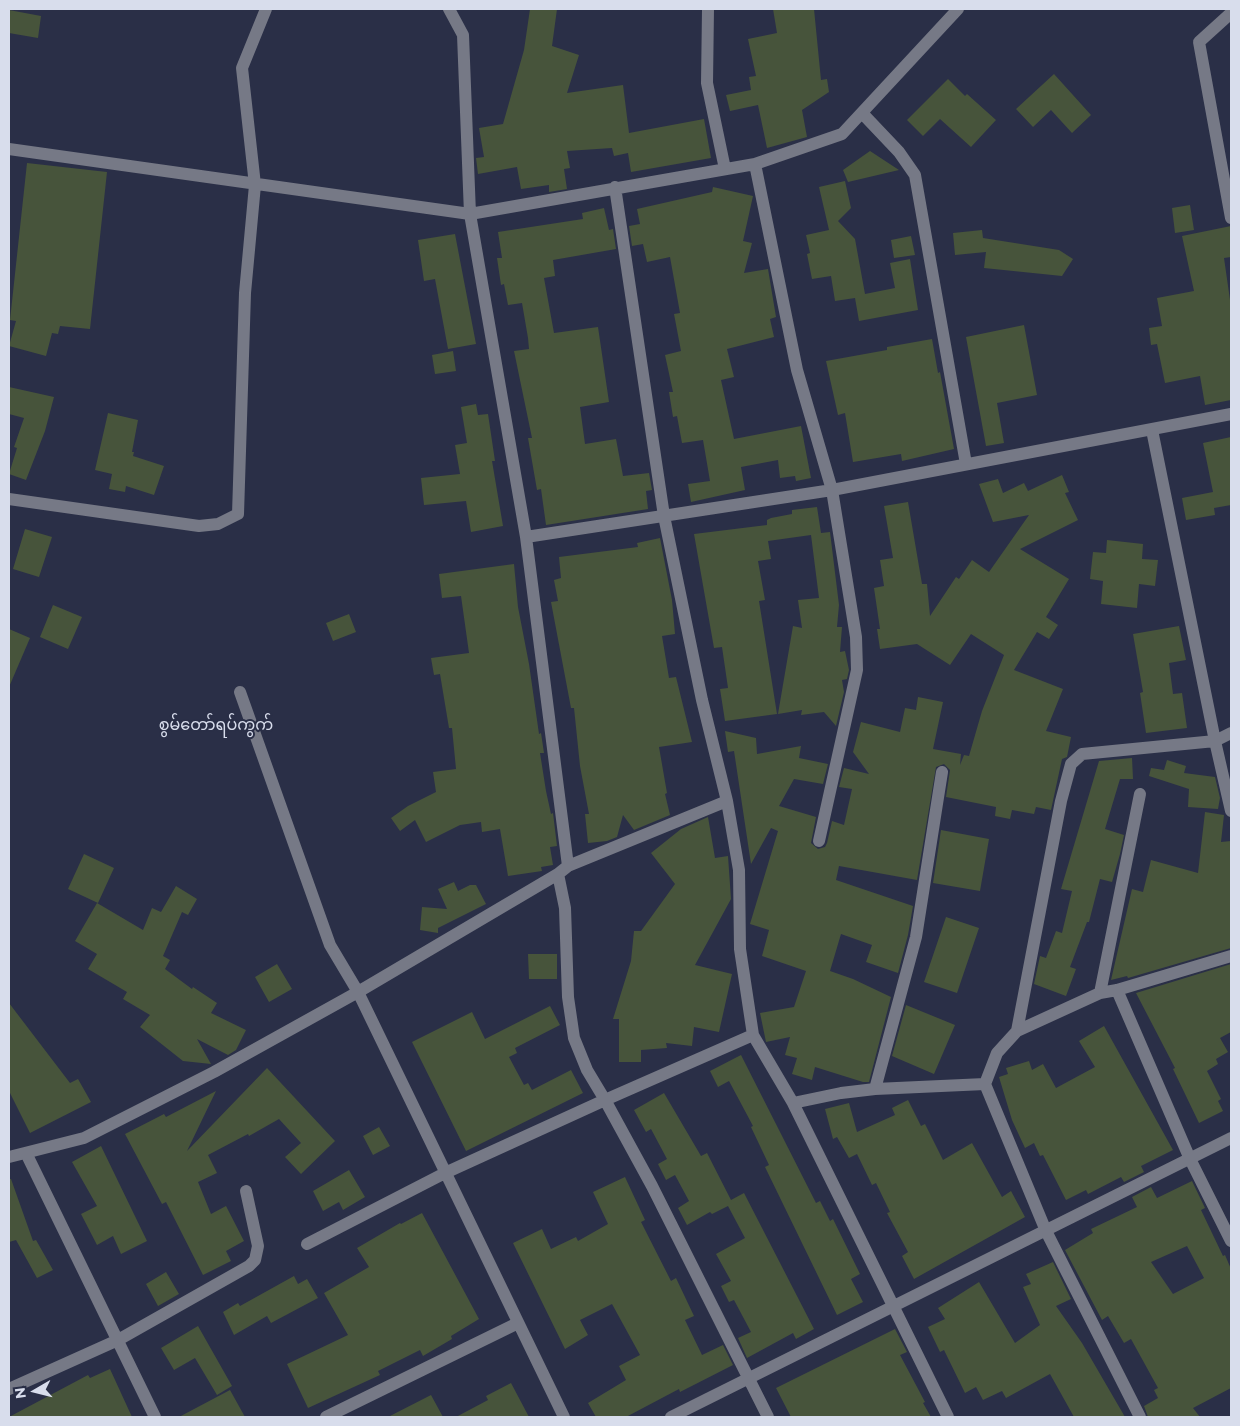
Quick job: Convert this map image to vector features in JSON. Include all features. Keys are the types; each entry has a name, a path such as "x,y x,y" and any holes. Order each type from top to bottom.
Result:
{"street":[{"path":"9,498 199,526 218,524 238,514 245,293 255,185 242,68 266,9"},
{"path":"449,9 463,36 470,214 526,537 563,870 568,998 574,1038 587,1070 652,1186 768,1417"},
{"path":"708,9 707,83 725,169"},
{"path":"9,149 470,214 754,164 842,134 958,9"},
{"path":"1231,13 1199,42 1231,218"},
{"path":"862,113 899,152 916,175 966,464"},
{"path":"754,164 797,370 832,490 856,637 857,670 819,841"},
{"path":"615,187 664,516 702,700 727,801 739,870 740,949 753,1035 792,1103 948,1417"},
{"path":"526,537 832,490 1231,414"},
{"path":"1152,430 1214,741 1231,810"},
{"path":"240,692 330,945 358,992 564,1417"},
{"path":"1017,1031 1061,801 1071,764 1082,754 1214,741 1231,733"},
{"path":"875,1089 916,937 942,772"},
{"path":"1100,992 1140,794"},
{"path":"9,1156 84,1138 214,1072 358,992 563,870 727,801"},
{"path":"1140,1417 1046,1231 985,1084 997,1053 1017,1031 1100,992 1117,990 1231,956"},
{"path":"1117,990 1190,1159 1231,1241"},
{"path":"307,1244 445,1173 753,1035"},
{"path":"792,1103 841,1093 875,1089 985,1084"},
{"path":"671,1417 1231,1138"},
{"path":"26,1153 155,1417"},
{"path":"9,1389 118,1340 248,1266 255,1260 258,1246 246,1191"},
{"path":"326,1417 518,1323"}],"building":[{"path":"530,9 557,9 552,46 579,55 567,93 623,85 629,133 704,119 711,158 631,172 628,153 614,156 612,148 567,151 570,168 564,169 567,189 549,192 549,185 521,189 517,167 478,174 476,158 484,157 479,128 503,124 524,50"},
{"path":"773,9 814,9 821,80 827,79 829,92 802,110 807,137 767,148 758,105 730,111 726,95 751,90 749,77 756,76 748,39 777,33"},
{"path":"9,10 41,16 38,38 9,33"},
{"path":"1054,74 1091,115 1072,133 1051,110 1033,127 1016,109"},
{"path":"948,79 965,96 967,94 996,120 971,147 940,119 923,136 907,120"},
{"path":"870,151 899,170 848,182 843,170"},
{"path":"27,163 107,172 90,329 60,326 58,334 52,333 46,356 9,346 16,321 10,320"},
{"path":"845,181 851,208 838,221 855,239 865,294 895,288 890,263 910,259 918,310 859,321 855,298 835,301 831,276 812,279 807,254 810,253 806,235 829,230 819,187"},
{"path":"713,187 753,196 743,241 752,243 744,273 768,269 776,317 770,319 774,337 727,349 734,377 721,380 734,439 801,426 811,478 796,481 795,476 780,478 778,460 741,467 745,490 691,502 688,484 710,481 703,440 682,443 677,416 673,417 669,392 673,392 665,355 681,351 674,314 680,313 670,257 647,262 643,244 632,246 629,226 640,224 637,209 712,192"},
{"path":"1190,205 1194,230 1175,233 1172,208"},
{"path":"604,208 609,230 613,229 616,249 553,260 555,276 544,278 554,333 598,327 609,402 580,407 585,444 616,439 623,476 649,473 652,490 646,491 648,509 546,525 541,489 537,490 528,438 532,438 514,351 529,349 528,338 522,303 508,305 504,284 501,285 497,258 502,258 498,232 583,219 582,213"},
{"path":"1231,226 1231,257 1224,258 1231,307 1231,400 1205,405 1200,376 1165,383 1157,344 1151,345 1149,328 1162,326 1157,298 1194,291 1182,236"},
{"path":"982,230 983,238 1059,250 1073,259 1062,276 984,268 986,252 955,255 953,233"},
{"path":"455,234 476,344 448,349 435,279 424,281 418,240"},
{"path":"911,236 915,255 894,258 891,240"},
{"path":"1024,325 1037,395 997,403 1004,443 986,446 966,337"},
{"path":"932,339 954,449 902,461 901,454 853,462 845,413 838,415 826,361 887,350 887,347"},
{"path":"453,351 456,371 435,374 432,355"},
{"path":"9,387 54,397 45,431 26,480 9,474 17,448 14,447 24,418 9,414"},
{"path":"476,404 478,415 488,414 495,461 492,461 503,526 471,532 466,501 424,505 421,478 460,474 455,445 467,443 461,407"},
{"path":"108,413 138,420 132,452 134,452 133,456 164,466 154,495 126,486 125,492 109,489 112,474 95,470"},
{"path":"1231,437 1231,505 1214,508 1215,515 1186,520 1182,498 1213,492 1203,443"},
{"path":"1062,475 1069,492 1065,493 1078,520 1020,549 1069,579 1046,617 1058,625 1049,639 1037,632 1014,670 1063,689 1046,731 1071,737 1067,757 1062,759 1051,810 1036,807 1034,814 1012,810 1010,819 995,816 996,807 946,797 950,770 944,764 936,767 917,880 839,866 836,880 913,906 898,973 866,962 872,945 841,934 830,971 853,979 891,997 869,1082 863,1082 815,1067 812,1080 792,1074 797,1058 785,1055 790,1037 766,1042 760,1013 794,1007 806,971 762,956 769,930 750,924 778,831 771,828 751,864 734,751 728,752 725,731 756,738 757,754 801,746 799,758 828,764 823,784 794,779 779,806 816,817 811,843 818,849 825,847 827,843 832,821 844,825 852,789 839,787 844,768 869,774 853,752 861,722 900,732 905,708 916,710 918,697 943,702 933,749 961,754 960,765 964,755 969,756 982,711 1004,655 971,634 950,665 917,644 880,649 877,629 880,629 874,588 884,586 880,560 893,558 884,506 908,502 922,584 927,584 930,616 956,577 959,579 972,560 989,572 1029,515 993,522 979,484 998,479 1003,493 1024,483 1028,491"},
{"path":"817,507 821,533 830,532 839,605 837,627 842,627 840,652 845,651 849,670 847,679 842,680 844,692 836,726 824,712 801,715 802,710 778,714 793,626 802,628 798,600 819,598 811,535 768,541 771,559 758,561 765,600 759,601 777,714 725,721 720,689 728,688 722,647 714,648 694,534 767,525 767,520 792,514 792,510"},
{"path":"25,529 52,537 39,577 13,569"},
{"path":"660,538 672,600 675,634 662,636 669,678 676,677 692,742 659,747 667,793 665,794 670,815 634,830 623,815 617,837 607,841 588,843 585,814 589,814 580,766 574,708 571,708 551,602 558,601 554,580 561,578 559,557 638,547 637,543"},
{"path":"1107,540 1143,544 1142,559 1158,560 1155,586 1139,584 1137,608 1101,604 1103,581 1090,579 1093,552 1106,553"},
{"path":"514,564 518,607 529,664 539,734 541,733 544,753 540,753 551,814 553,813 557,846 550,847 553,865 541,867 542,871 508,876 500,829 482,832 481,822 460,825 426,842 415,820 400,831 391,818 408,806 436,792 433,772 456,769 452,728 449,728 440,674 434,675 431,658 469,653 461,596 442,598 439,574"},
{"path":"53,605 82,617 68,649 40,637"},
{"path":"349,614 356,632 333,641 326,623"},
{"path":"1179,626 1186,660 1169,663 1173,694 1182,693 1187,728 1146,733 1140,693 1143,692 1133,634"},
{"path":"9,629 30,638 9,687"},
{"path":"1132,758 1133,779 1120,779 1105,829 1124,835 1120,854 1112,882 1100,879 1089,922 1087,922 1070,967 1076,969 1066,996 1034,984 1040,956 1046,958 1056,931 1062,933 1072,891 1061,889 1099,761"},
{"path":"1167,760 1186,766 1184,773 1215,777 1220,798 1218,809 1188,807 1189,789 1149,776 1151,768 1164,770"},
{"path":"1205,812 1224,815 1221,842 1231,841 1231,948 1128,978 1127,976 1111,980 1132,889 1143,892 1151,860 1198,873"},
{"path":"708,817 715,858 728,856 731,899 695,965 732,974 719,1032 694,1027 692,1046 666,1043 667,1048 641,1050 641,1062 619,1062 619,1019 613,1019 631,961 634,931 641,931 675,884 651,853 681,829"},
{"path":"941,830 989,839 980,891 933,883"},
{"path":"84,854 114,868 98,903 68,889"},
{"path":"454,882 458,891 470,885 476,885 486,904 438,928 438,933 420,930 422,907 447,909 438,889"},
{"path":"176,886 197,899 188,915 182,912 163,956 170,960 165,969 192,989 193,987 217,1003 211,1013 246,1030 236,1050 228,1055 197,1039 211,1064 183,1061 140,1027 150,1015 123,999 127,992 88,969 97,954 75,941 97,903 143,930 152,908 161,912"},
{"path":"946,917 979,928 957,993 924,982"},
{"path":"528,954 557,954 557,979 529,979"},
{"path":"277,964 292,989 269,1002 255,977"},
{"path":"1231,964 1231,1032 1220,1038 1228,1052 1216,1059 1218,1064 1207,1071 1221,1099 1218,1101 1223,1111 1199,1123 1173,1069 1175,1068 1136,993"},
{"path":"9,1003 70,1083 78,1079 91,1102 30,1133 9,1091"},
{"path":"906,1005 955,1025 934,1074 892,1056"},
{"path":"550,1006 560,1025 515,1048 517,1053 509,1057 524,1085 528,1083 532,1090 571,1070 583,1093 466,1151 412,1042 472,1012 485,1039"},
{"path":"1104,1026 1173,1150 1141,1166 1144,1172 1124,1182 1121,1177 1088,1194 1086,1190 1066,1200 1043,1155 1040,1156 1034,1143 1025,1148 1012,1120 999,1077 1008,1074 1006,1068 1029,1061 1032,1070 1043,1064 1056,1088 1095,1067 1079,1041"},
{"path":"741,1055 816,1203 820,1201 830,1221 833,1219 860,1274 851,1279 863,1302 837,1315 765,1167 769,1165 751,1127 753,1126 729,1081 718,1087 710,1071"},
{"path":"267,1068 335,1141 301,1174 285,1157 301,1143 279,1119 249,1136 248,1134 208,1155 217,1173 198,1182 211,1214 226,1206 244,1241 226,1251 231,1261 203,1275 166,1202 162,1204 125,1134 164,1114 166,1117 216,1091 187,1151"},
{"path":"664,1093 701,1156 707,1153 731,1200 744,1193 814,1329 796,1339 793,1333 747,1358 738,1338 751,1332 734,1300 729,1302 721,1286 731,1281 716,1254 745,1238 728,1206 712,1214 710,1212 687,1225 678,1208 689,1201 675,1175 666,1180 658,1164 667,1159 651,1129 646,1132 634,1110"},
{"path":"908,1100 921,1126 925,1124 943,1160 972,1143 1002,1197 1011,1191 1025,1217 914,1279 902,1256 908,1252 887,1213 890,1212 876,1183 872,1185 857,1154 849,1158 837,1137 833,1139 825,1109 849,1103 857,1132 895,1115 892,1108"},
{"path":"379,1127 390,1146 373,1155 363,1136"},
{"path":"101,1146 147,1241 121,1254 113,1236 97,1245 81,1214 97,1206 72,1162"},
{"path":"349,1170 365,1197 343,1210 339,1202 323,1211 313,1191"},
{"path":"625,1177 645,1220 641,1222 671,1281 676,1278 694,1316 685,1320 702,1355 723,1345 733,1365 680,1392 679,1389 626,1417 596,1417 588,1403 626,1380 619,1366 640,1355 612,1304 580,1320 588,1335 565,1349 513,1243 542,1229 551,1249 576,1237 578,1241 608,1224 593,1192"},
{"path":"9,1179 11,1179 33,1241 36,1240 53,1270 37,1278 16,1240 9,1242"},
{"path":"1192,1181 1205,1208 1201,1210 1231,1269 1231,1388 1193,1408 1200,1417 1148,1417 1144,1406 1158,1398 1154,1390 1158,1388 1131,1339 1124,1343 1108,1316 1102,1320 1065,1250 1093,1233 1091,1229 1137,1207 1132,1197 1151,1187 1157,1198","holes":["1187,1246 1204,1278 1173,1294 1151,1262"]},
{"path":"422,1213 479,1319 451,1336 452,1339 423,1356 420,1350 378,1371 380,1375 308,1408 287,1364 348,1335 324,1293 369,1267 357,1248 400,1223"},
{"path":"1053,1262 1071,1299 1056,1306 1082,1343 1125,1417 1074,1417 1050,1374 1006,1398 1002,1391 983,1400 976,1387 965,1393 944,1350 940,1352 928,1327 945,1319 938,1308 979,1282 1015,1343 1040,1325 1023,1287 1031,1284 1026,1274"},
{"path":"166,1272 179,1294 158,1306 146,1284"},
{"path":"294,1276 298,1284 307,1279 318,1298 271,1323 267,1316 234,1335 223,1312 238,1303 240,1306"},
{"path":"198,1326 232,1386 217,1395 195,1358 174,1370 161,1348"},
{"path":"895,1329 907,1352 900,1355 931,1417 791,1417 776,1388"},
{"path":"110,1369 132,1417 9,1417 88,1375 90,1378"},
{"path":"511,1383 529,1417 456,1417 488,1400 486,1396"},
{"path":"230,1390 245,1417 179,1417"},
{"path":"431,1395 443,1417 388,1417"}],"district":[{"name":"စွမ်တော်ရပ်ကွက်","path":"216,725"}]}
